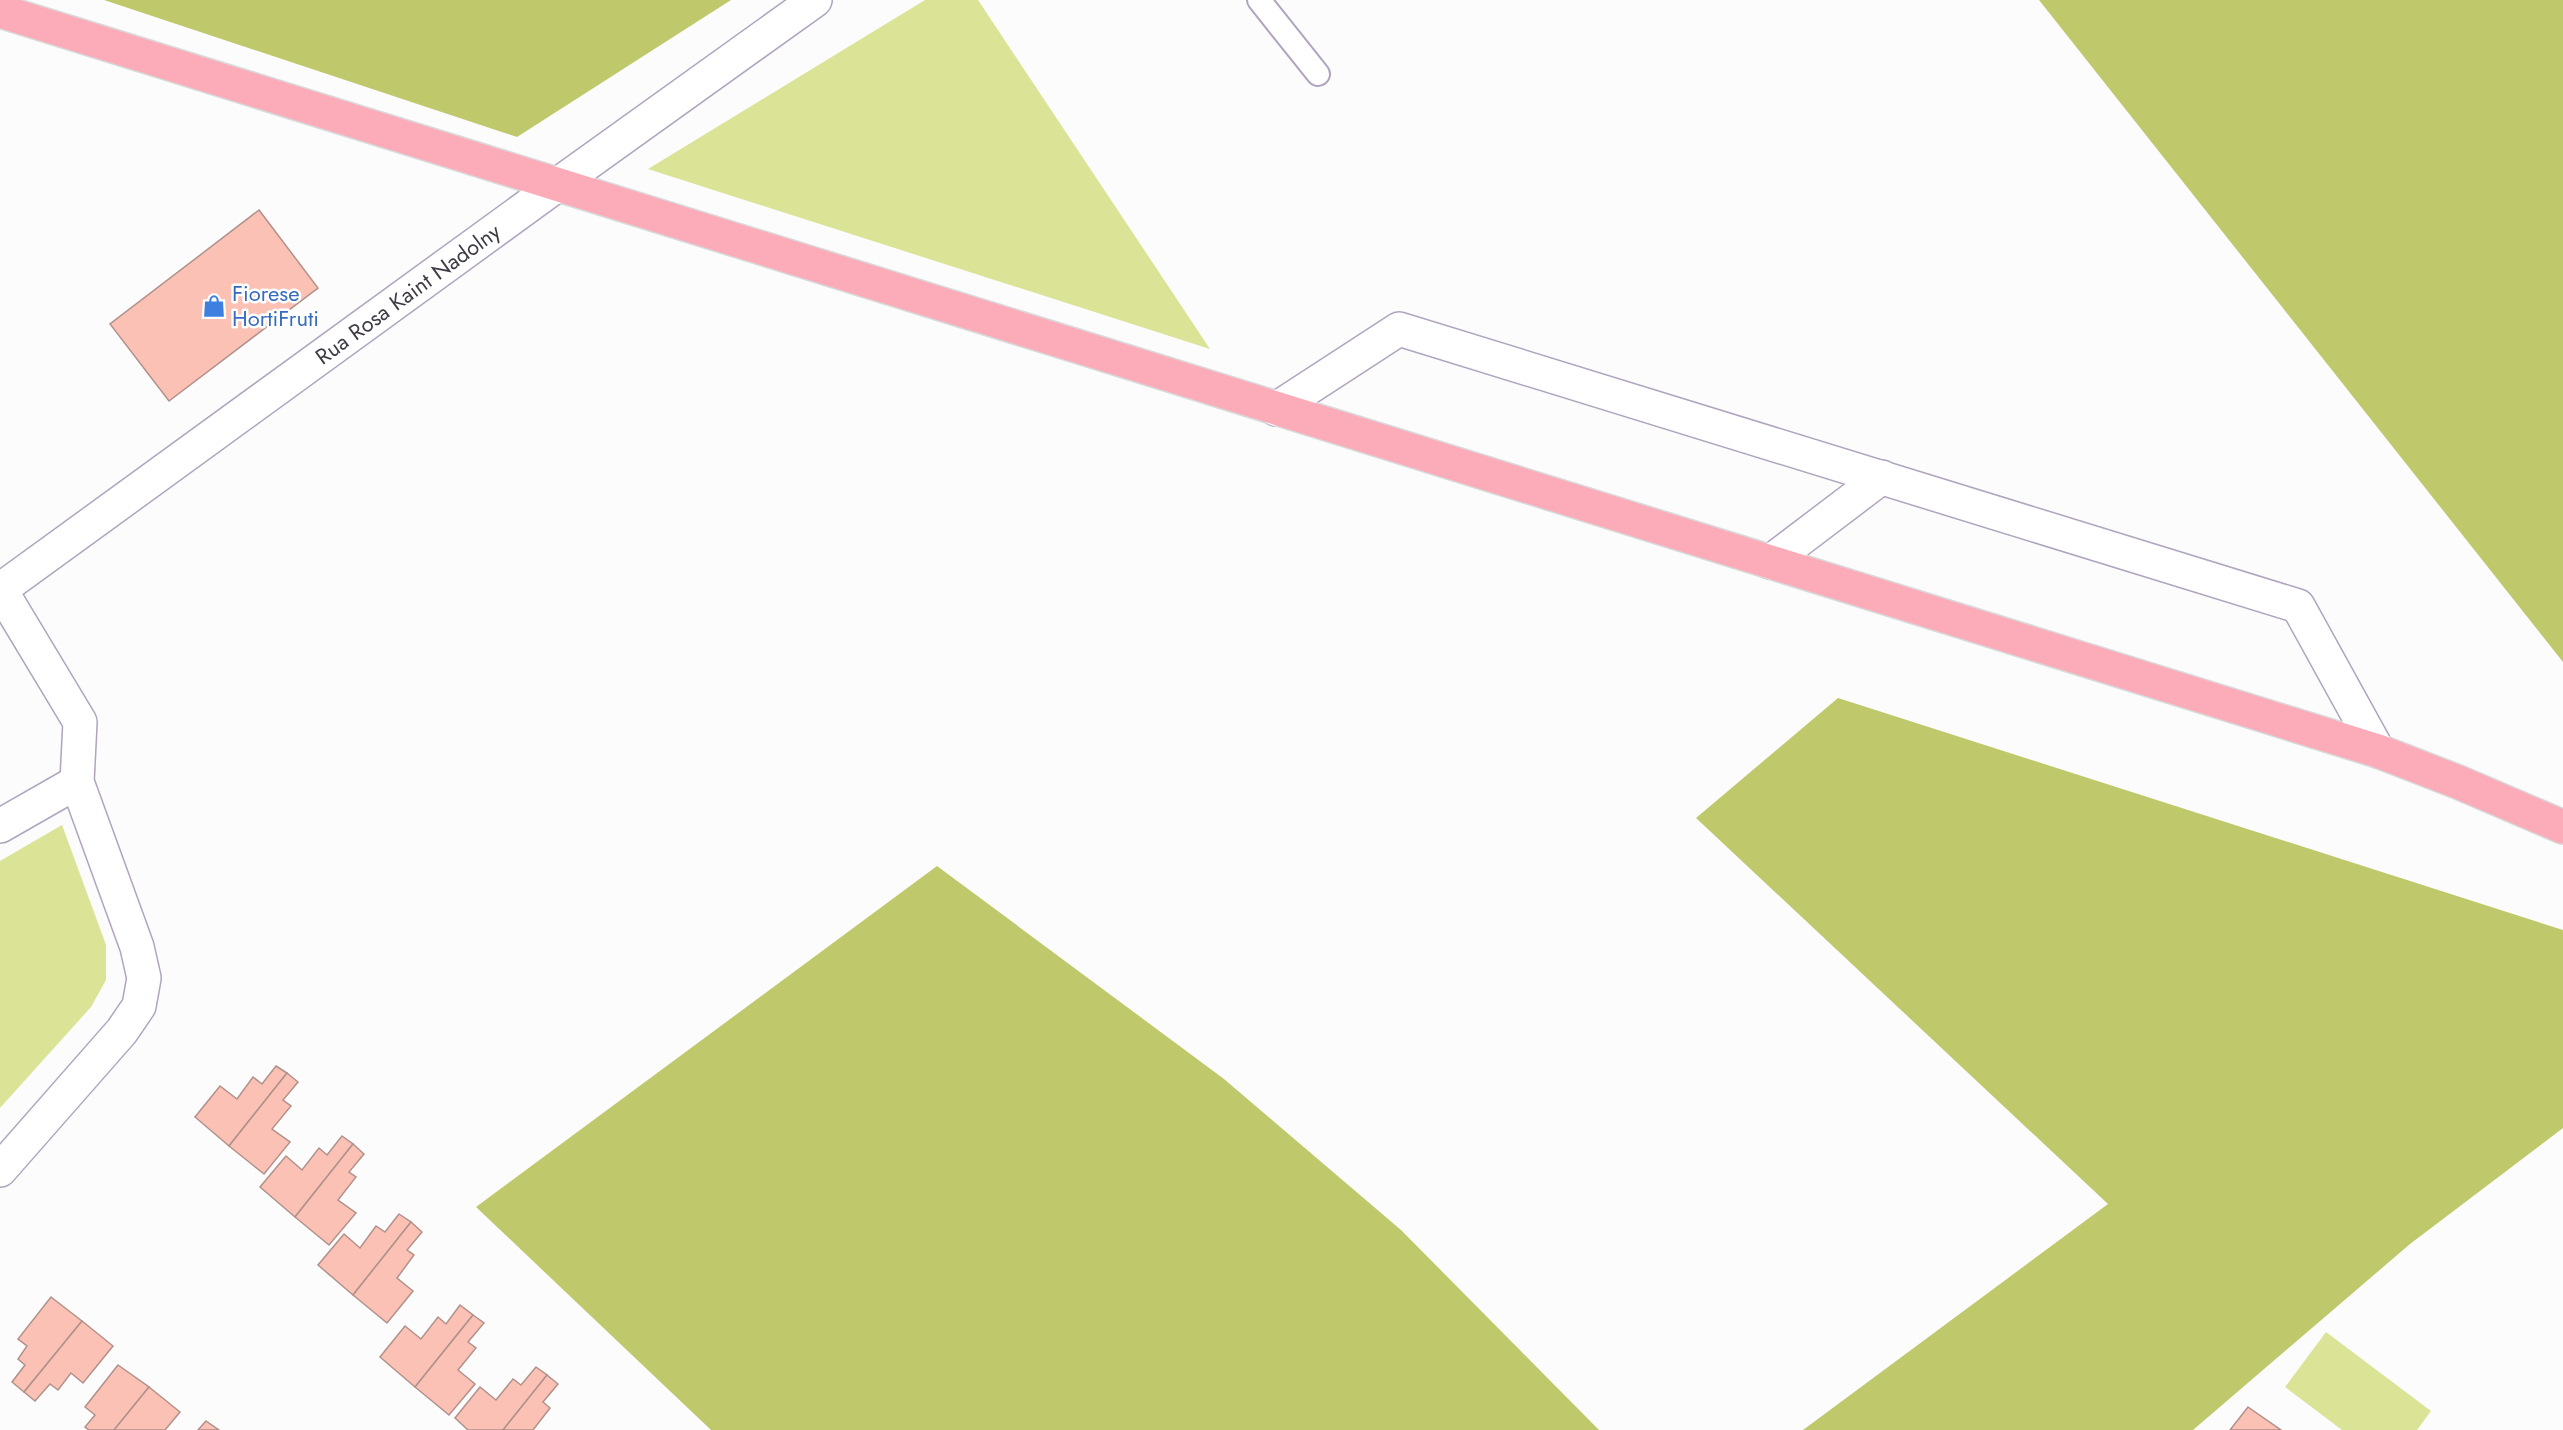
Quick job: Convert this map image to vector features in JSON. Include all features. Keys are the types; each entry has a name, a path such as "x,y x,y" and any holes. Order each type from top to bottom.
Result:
{"main road":[{"path":"0,11 2378,751 2563,827"}],"street":[{"name":"Rua Rosa Kaint Nadolny","path":"0,590 815,0"},
{"path":"1276,409 1399,329 2298,606 2378,751"},
{"path":"1770,562 1882,477"},
{"path":"0,590 80,722 77,782 137,947 144,978 139,1006 122,1031 0,1170"},
{"path":"0,826 77,782"}],"lane":[{"path":"1259,0 1318,74"}],"green space":[{"path":"104,0 731,0 517,137"},
{"path":"925,0 978,0 1210,349 648,169"},
{"path":"2039,0 2563,0 2563,662"},
{"path":"1838,698 2563,930 2563,1128 2410,1244 2193,1430 1803,1430 2108,1204 1696,818"},
{"path":"62,825 106,945 106,980 91,1007 0,1108 0,861"},
{"path":"937,866 1224,1079 1401,1230 1599,1430 711,1430 476,1207"},
{"path":"2326,1332 2431,1411 2417,1430 2342,1430 2285,1387"}],"building":[{"name":"Fiorese HortiFruti","path":"259,210 318,288 169,401 110,324"},
{"path":"276,1066 287,1073 229,1146 195,1117 220,1086 237,1099 253,1077 262,1084"},
{"path":"287,1073 298,1082 283,1100 291,1106 272,1129 290,1142 264,1174 229,1146"},
{"path":"342,1136 353,1144 295,1217 260,1187 286,1156 302,1170 319,1148 327,1155"},
{"path":"353,1144 364,1154 349,1172 356,1177 338,1200 356,1213 329,1245 295,1217"},
{"path":"399,1214 411,1222 353,1295 318,1265 344,1234 360,1248 376,1226 385,1232"},
{"path":"411,1222 422,1232 407,1250 414,1255 397,1278 413,1291 387,1323 353,1295"},
{"path":"51,1297 82,1321 24,1392 12,1382 25,1365 18,1359 27,1346 18,1339"},
{"path":"460,1305 473,1315 415,1387 380,1357 405,1326 421,1339 438,1317 446,1324"},
{"path":"473,1315 484,1323 468,1342 476,1348 458,1370 475,1384 449,1415 415,1387"},
{"path":"82,1321 113,1346 83,1383 71,1373 58,1390 50,1384 35,1401 24,1392"},
{"path":"118,1365 149,1387 114,1430 89,1430 85,1427 95,1415 85,1407"},
{"path":"536,1367 547,1375 503,1430 468,1430 455,1418 480,1387 496,1400 513,1379 521,1385"},
{"path":"547,1375 558,1384 543,1402 550,1408 533,1430 503,1430"},
{"path":"149,1387 180,1412 165,1430 114,1430"},
{"path":"2248,1407 2281,1430 2230,1430"},
{"path":"206,1421 219,1430 198,1430"}],"place":[{"name":"Fiorese HortiFruti","path":"214,306"}]}
